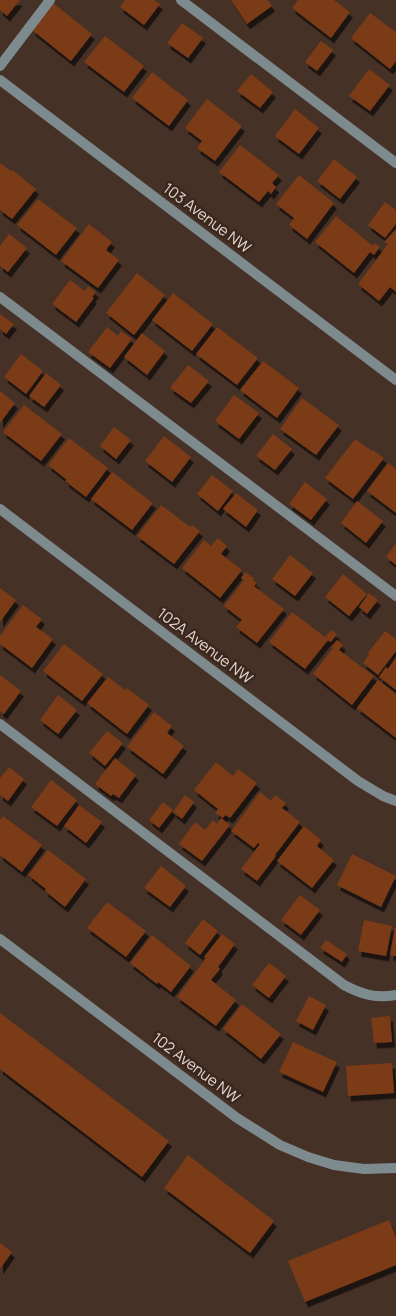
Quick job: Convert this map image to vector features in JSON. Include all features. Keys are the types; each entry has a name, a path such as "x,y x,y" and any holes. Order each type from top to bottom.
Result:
{"street":[{"path":"0,66 50,0"},
{"path":"181,0 396,163"},
{"name":"103 Avenue NW","path":"0,80 396,380"},
{"path":"0,296 396,596"},
{"name":"102A Avenue NW","path":"0,509 358,781 383,796 396,801"},
{"path":"0,724 344,984 357,992 367,995 379,997 396,995"},
{"name":"102 Avenue NW","path":"0,938 237,1118 280,1145 308,1157 334,1165 364,1169 396,1168"}],"building":[{"path":"0,0 20,0 7,16 0,10"},
{"path":"125,0 154,0 160,4 144,25 120,7"},
{"path":"231,0 268,0 272,6 247,24"},
{"path":"298,0 334,0 350,12 331,38 292,8"},
{"path":"53,3 92,34 71,61 32,30"},
{"path":"370,13 396,32 396,61 390,69 351,38"},
{"path":"182,23 203,38 188,58 167,43"},
{"path":"105,36 144,66 124,92 84,62"},
{"path":"321,41 333,50 317,71 305,62"},
{"path":"369,69 390,85 370,111 349,96"},
{"path":"152,72 188,100 169,126 132,98"},
{"path":"251,74 273,92 260,108 237,91"},
{"path":"207,99 242,126 215,161 197,148 202,141 185,128"},
{"path":"295,109 319,128 299,154 275,136"},
{"path":"240,145 279,175 272,183 276,187 271,194 268,191 259,202 219,172"},
{"path":"334,159 357,177 340,199 317,181"},
{"path":"0,163 36,189 12,219 0,210"},
{"path":"299,175 334,203 307,239 289,225 294,218 276,204"},
{"path":"38,199 77,228 56,255 17,225"},
{"path":"385,202 396,210 396,224 385,238 368,225"},
{"path":"336,216 373,246 375,243 380,247 374,255 370,252 354,273 315,242"},
{"path":"89,224 112,242 106,250 119,260 98,288 61,261"},
{"path":"396,229 396,292 390,287 379,301 358,284 388,244 384,242"},
{"path":"9,234 27,248 8,272 0,266 0,246"},
{"path":"137,273 165,295 134,335 106,313"},
{"path":"70,280 85,291 88,286 96,292 92,297 94,298 76,322 52,304"},
{"path":"173,293 213,324 192,351 152,320"},
{"path":"0,314 14,324 6,334 0,329"},
{"path":"107,327 118,336 121,331 132,339 110,368 88,352"},
{"path":"217,327 258,358 237,385 196,354"},
{"path":"142,333 165,351 147,375 124,357"},
{"path":"21,354 43,371 26,394 4,377"},
{"path":"263,361 299,388 277,418 240,390"},
{"path":"188,365 209,381 191,403 170,388"},
{"path":"46,373 61,385 44,407 29,396"},
{"path":"0,391 15,403 0,423"},
{"path":"234,395 259,413 239,439 215,421"},
{"path":"302,398 339,425 316,455 280,429"},
{"path":"24,405 62,434 41,461 3,432"},
{"path":"114,427 131,440 116,459 100,446"},
{"path":"273,434 292,449 275,470 256,456"},
{"path":"164,436 191,457 172,482 145,461"},
{"path":"69,438 108,468 86,497 48,465"},
{"path":"355,439 384,458 353,499 325,478"},
{"path":"388,463 396,469 396,513 367,491"},
{"path":"112,472 153,503 132,530 91,499"},
{"path":"212,475 233,491 218,511 197,494"},
{"path":"305,482 327,499 311,520 289,504"},
{"path":"236,493 258,510 246,527 223,509"},
{"path":"357,501 383,521 366,543 341,523"},
{"path":"161,505 190,527 192,525 200,531 174,564 137,536"},
{"path":"218,538 227,546 221,554 242,570 220,598 182,568 204,540 211,546"},
{"path":"396,543 396,565 386,557"},
{"path":"290,555 313,573 295,596 272,579"},
{"path":"245,572 254,578 253,580 257,583 254,586 284,609 257,643 236,627 242,620 224,606 244,580 241,578"},
{"path":"343,574 367,594 349,616 325,597"},
{"path":"0,588 16,600 0,622"},
{"path":"369,593 378,600 367,614 359,607"},
{"path":"23,605 42,619 36,627 53,639 32,668 0,644 0,636"},
{"path":"292,612 325,637 331,630 337,634 331,642 328,640 305,669 269,642"},
{"path":"385,631 396,639 396,651 378,675 363,663 368,653"},
{"path":"337,640 343,645 339,650 374,676 352,705 313,674"},
{"path":"64,644 103,674 82,701 43,671"},
{"path":"396,657 396,690 379,677 386,667 388,669"},
{"path":"0,675 21,691 4,714 0,711"},
{"path":"108,677 125,690 127,688 149,705 127,734 87,703"},
{"path":"378,680 396,694 396,738 357,708"},
{"path":"58,695 77,710 58,734 40,720"},
{"path":"154,712 172,726 167,733 184,746 163,774 127,747"},
{"path":"107,731 123,743 105,766 89,753"},
{"path":"115,758 136,775 119,798 113,794 111,796 95,784"},
{"path":"216,762 233,776 238,769 257,783 230,818 225,815 223,818 215,813 218,809 194,790"},
{"path":"9,767 24,779 8,801 0,795 0,778"},
{"path":"51,780 77,800 57,826 31,807"},
{"path":"260,792 271,801 275,795 286,803 282,808 300,822 257,881 241,869 260,844 258,843 254,848 231,831"},
{"path":"185,795 194,802 182,819 173,812"},
{"path":"163,802 173,810 159,828 149,820"},
{"path":"79,805 102,822 86,843 64,826"},
{"path":"3,816 42,845 22,872 0,855 0,820"},
{"path":"221,818 230,825 202,861 179,844 195,822 205,830 213,820 217,824"},
{"path":"304,826 321,840 317,846 334,860 312,888 277,861"},
{"path":"48,850 86,879 65,907 28,875"},
{"path":"352,854 396,876 381,907 337,885"},
{"path":"161,866 186,886 170,907 144,888"},
{"path":"300,895 320,910 301,935 281,920"},
{"path":"107,902 146,931 126,957 87,928"},
{"path":"203,919 218,931 200,955 185,943"},
{"path":"364,920 392,926 386,956 358,951"},
{"path":"396,927 396,956 390,955"},
{"path":"222,934 235,944 211,980 236,1000 216,1026 177,997"},
{"path":"152,935 191,966 171,992 158,982 157,984 130,963"},
{"path":"326,940 347,954 342,962 320,948"},
{"path":"269,963 286,976 269,998 252,985"},
{"path":"309,996 326,1005 313,1030 296,1021"},
{"path":"242,1004 281,1034 261,1059 223,1029"},
{"path":"0,1013 169,1141 142,1177 0,1069"},
{"path":"390,1016 392,1042 374,1043 371,1018"},
{"path":"293,1042 337,1062 323,1092 279,1072"},
{"path":"392,1063 394,1093 348,1096 346,1066"},
{"path":"188,1155 274,1221 250,1253 164,1188"},
{"path":"389,1220 396,1237 396,1265 305,1302 288,1261"},
{"path":"0,1243 12,1252 0,1269"}]}
